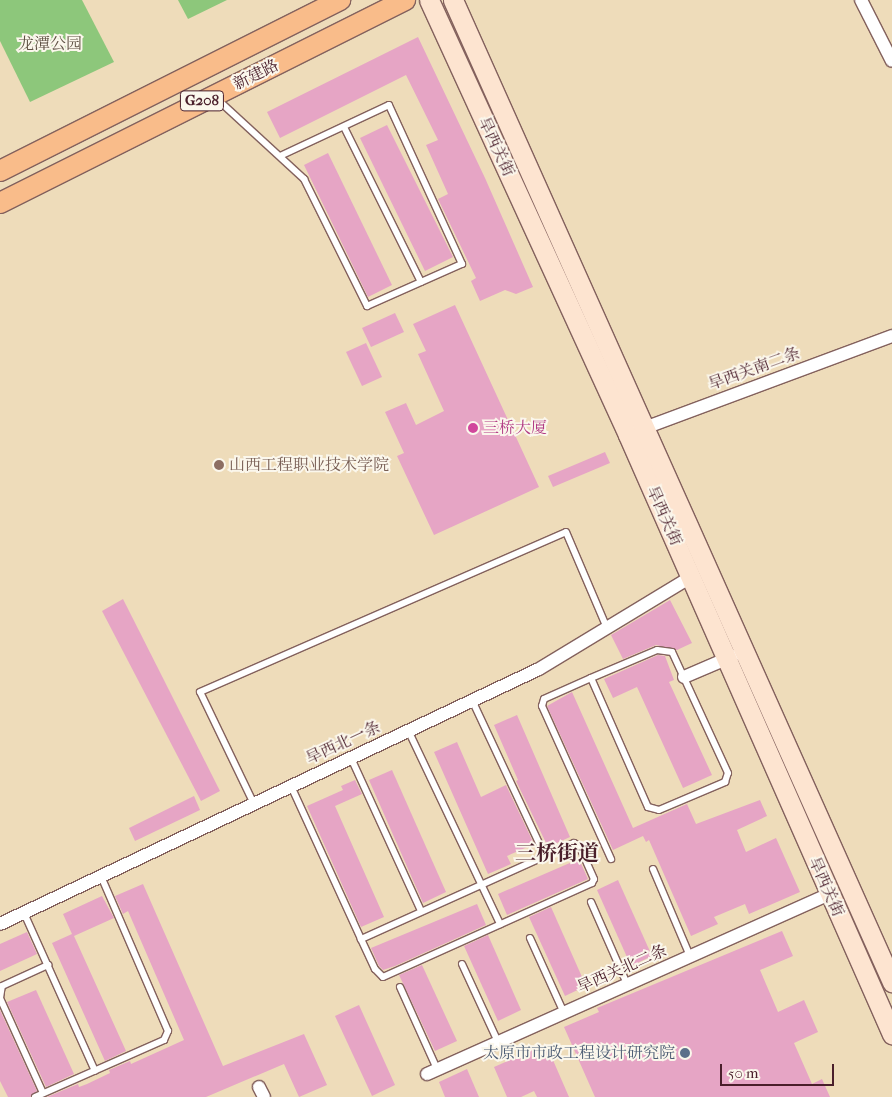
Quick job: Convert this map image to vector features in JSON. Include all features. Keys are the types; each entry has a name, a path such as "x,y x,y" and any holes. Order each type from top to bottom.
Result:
{"main road":[{"name":"新建路","path":"0,171 340,0"},
{"name":"新建路","path":"0,203 405,0"},
{"name":"旱西关街","path":"429,0 628,435 892,1034"},
{"name":"旱西关街","path":"453,0 892,982"}],"street":[{"path":"862,0 892,61"},
{"name":"旱西关南二条","path":"628,435 645,427 892,336"},
{"name":"旱西北一条","path":"0,924 539,669 691,577"},
{"path":"684,678 745,651"},
{"name":"旱西关北二条","path":"432,1071 830,894"}],"lane":[{"path":"213,96 304,179 366,306 462,264 389,105 280,156"},
{"path":"344,127 420,282"},
{"path":"254,804 200,692 566,532 606,628"},
{"path":"591,678 648,807 659,810 725,782 728,773 672,652 657,650 591,678 544,699 542,706 611,858"},
{"path":"472,700 545,856"},
{"path":"408,730 500,924"},
{"path":"351,758 421,911"},
{"path":"291,786 361,939 375,969 383,977 594,879 579,846 574,843 361,939"},
{"path":"653,869 690,956"},
{"path":"35,1097 164,1040 168,1031 101,876"},
{"path":"590,902 627,984"},
{"path":"24,912 95,1070"},
{"path":"530,938 564,1013"},
{"path":"462,964 498,1042"},
{"path":"43,1094 0,998 2,986 48,965"},
{"path":"400,987 432,1071"}],"green space":[{"name":"龙潭公园","path":"0,0 82,0 114,62 30,102 0,41"},
{"path":"178,0 227,0 188,19"}],"building":[{"path":"418,37 485,178 533,287 516,294 505,290 480,301 471,281 476,278 438,199 448,194 426,145 438,140 406,75 280,138 267,112"},
{"path":"387,125 453,257 425,271 360,138"},
{"path":"328,153 392,285 368,297 304,165"},
{"name":"三桥大厦","path":"455,305 539,487 434,535 397,456 404,453 385,412 406,403 416,425 444,411 418,354 426,351 413,324"},
{"path":"395,313 404,332 371,347 362,328"},
{"path":"366,343 382,377 362,386 346,352"},
{"path":"605,452 610,463 553,487 548,476"},
{"path":"123,599 220,791 201,801 102,611"},
{"path":"670,600 692,643 677,650 656,645 623,659 611,635"},
{"path":"658,655 665,656 674,680 669,682 712,775 683,788 637,687 613,698 604,679"},
{"path":"572,692 633,828 687,804 696,824 760,800 767,816 737,830 746,852 776,838 800,892 749,914 745,904 714,917 718,924 691,936 649,840 646,842 643,836 613,850 547,706"},
{"path":"517,715 570,837 548,847 516,781 518,780 494,725"},
{"path":"457,742 481,797 506,785 534,844 507,856 511,864 488,874 434,752"},
{"path":"392,770 446,892 423,903 369,780"},
{"path":"355,780 362,794 335,806 384,917 361,927 307,806 343,790 341,786"},
{"path":"194,796 200,810 135,841 129,828"},
{"path":"579,859 588,879 507,915 498,894"},
{"path":"618,880 652,956 631,966 597,890"},
{"path":"143,884 223,1066 304,1034 327,1085 299,1097 284,1064 206,1097 47,1097 78,1084 79,1087 87,1084 110,1073 109,1070 130,1061 131,1064 184,1040 128,911 123,914 115,896"},
{"path":"102,896 114,918 74,936 126,1051 105,1061 52,943 72,934 63,914"},
{"path":"477,904 486,925 395,966 383,970 379,966 371,948"},
{"path":"551,907 586,986 565,996 529,917"},
{"path":"782,931 793,956 760,970 778,1012 804,1000 818,1032 794,1043 812,1084 822,1079 830,1097 595,1097 564,1027 599,1012 597,1008"},
{"path":"27,932 37,954 0,971 0,944"},
{"path":"488,935 521,1010 498,1021 464,946"},
{"path":"422,965 457,1041 435,1051 399,975"},
{"path":"36,990 74,1074 46,1087 7,1002"},
{"path":"359,1005 395,1085 372,1096 335,1016"},
{"path":"0,1010 37,1091 30,1097 8,1097 0,1081"},
{"path":"546,1044 569,1097 537,1097 534,1091 521,1097 507,1097 494,1067"},
{"path":"467,1069 479,1097 445,1097 439,1082"}],"place":[{"name":"三桥大厦","path":"473,428"},
{"name":"山西工程职业技术学院","path":"219,465"},
{"name":"太原市市政工程设计研究院","path":"685,1053"}],"district":[{"name":"三桥街道","path":"557,853"}]}
